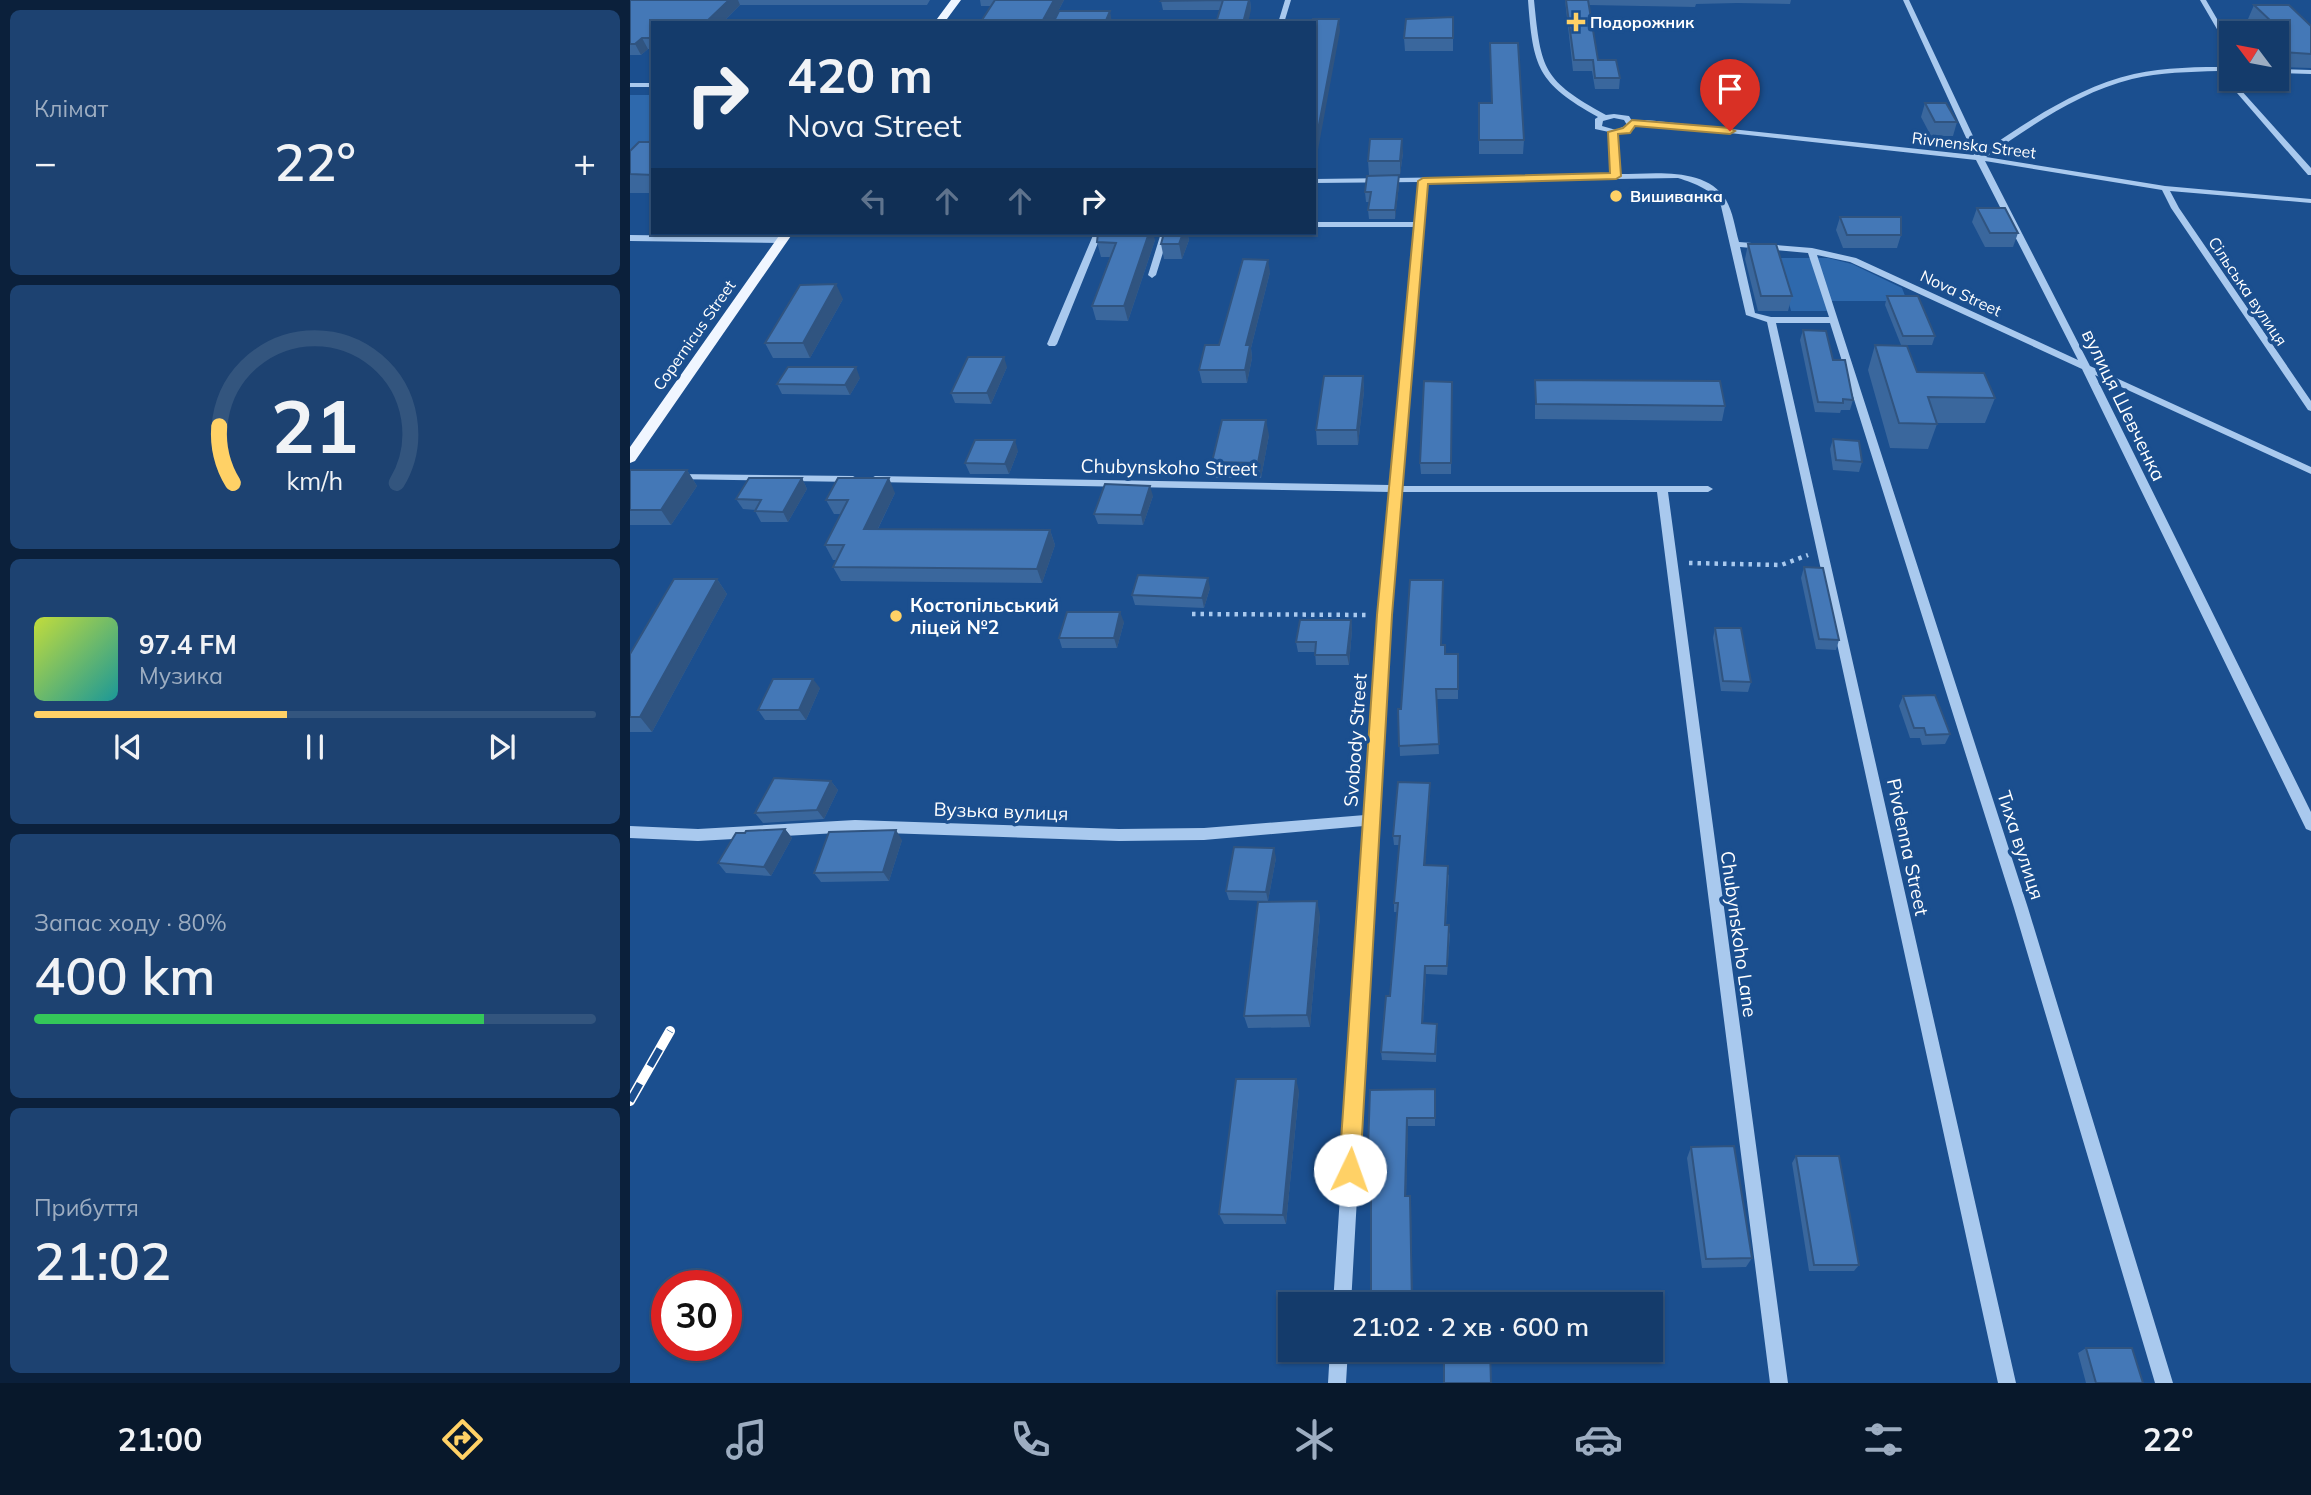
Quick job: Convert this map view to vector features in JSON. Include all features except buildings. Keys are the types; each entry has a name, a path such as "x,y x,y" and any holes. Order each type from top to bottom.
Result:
{"main road":[{"path":"940,21 956,0"},
{"name":"Copernicus Street","path":"630,458 784,236"}],"street":[{"path":"1282,21 1288,0"},
{"path":"1531,0 1543,74 1558,91 1603,117 1597,122 1598,127 1613,132 1626,131 1632,123"},
{"name":"вулиця Шевченка","path":"1906,0 1979,158 2087,369 2311,825"},
{"path":"2203,0 2219,27"},
{"path":"1979,158 2019,130 2102,87 2134,76 2219,69"},
{"path":"2289,71 2311,72"},
{"path":"630,85 651,85"},
{"path":"2239,91 2311,173"},
{"name":"Rivnenska Street","path":"1603,117 1620,116 1632,123 1979,158 2165,188 2311,201"},
{"path":"1613,132 1616,176"},
{"path":"1316,181 1679,176 1705,183 1723,197 1751,315 1771,320 1835,320"},
{"name":"Svobody Street","path":"1343,1292 1384,615 1423,181"},
{"name":"Сільська вулиця","path":"2165,188 2175,208 2311,408"},
{"path":"1316,225 1419,224"},
{"path":"1052,344 1097,235"},
{"path":"1152,275 1164,235"},
{"path":"630,238 784,236"},
{"name":"Nova Street","path":"1735,244 1812,251 1853,260 2311,471"},
{"name":"Тиха вулиця","path":"1812,251 2021,908 2165,1383"},
{"name":"Pivdenna Street","path":"1771,320 2007,1383"},
{"name":"Chubynskoho Street","path":"657,477 1397,489 1708,489"},
{"name":"Chubynskoho Lane","path":"1662,490 1779,1383"},
{"name":"Вузька вулиця","path":"630,832 698,835 855,826 1119,835 1204,834 1370,820"},
{"path":"1337,1383 1338,1362"}],"path":[{"path":"1671,563 1780,565 1822,551"},
{"path":"1192,614 1384,615"}],"shaded area":[{"path":"630,95 651,95 651,156 630,171"},
{"path":"1777,258 1828,258 1852,264 1902,288 1907,301 1830,301 1831,311 1791,311"}],"railway":[{"path":"630,1101 670,1031"}],"place":[{"name":"Подорожник","path":"1576,22"},
{"name":"Вишиванка","path":"1616,196"},
{"name":"Костопільський ліцей №2","path":"896,616"}],"route":[{"path":"1350,1170 1384,615 1423,181 1616,176 1613,132 1626,131 1632,123 1647,122 1730,131"}]}
